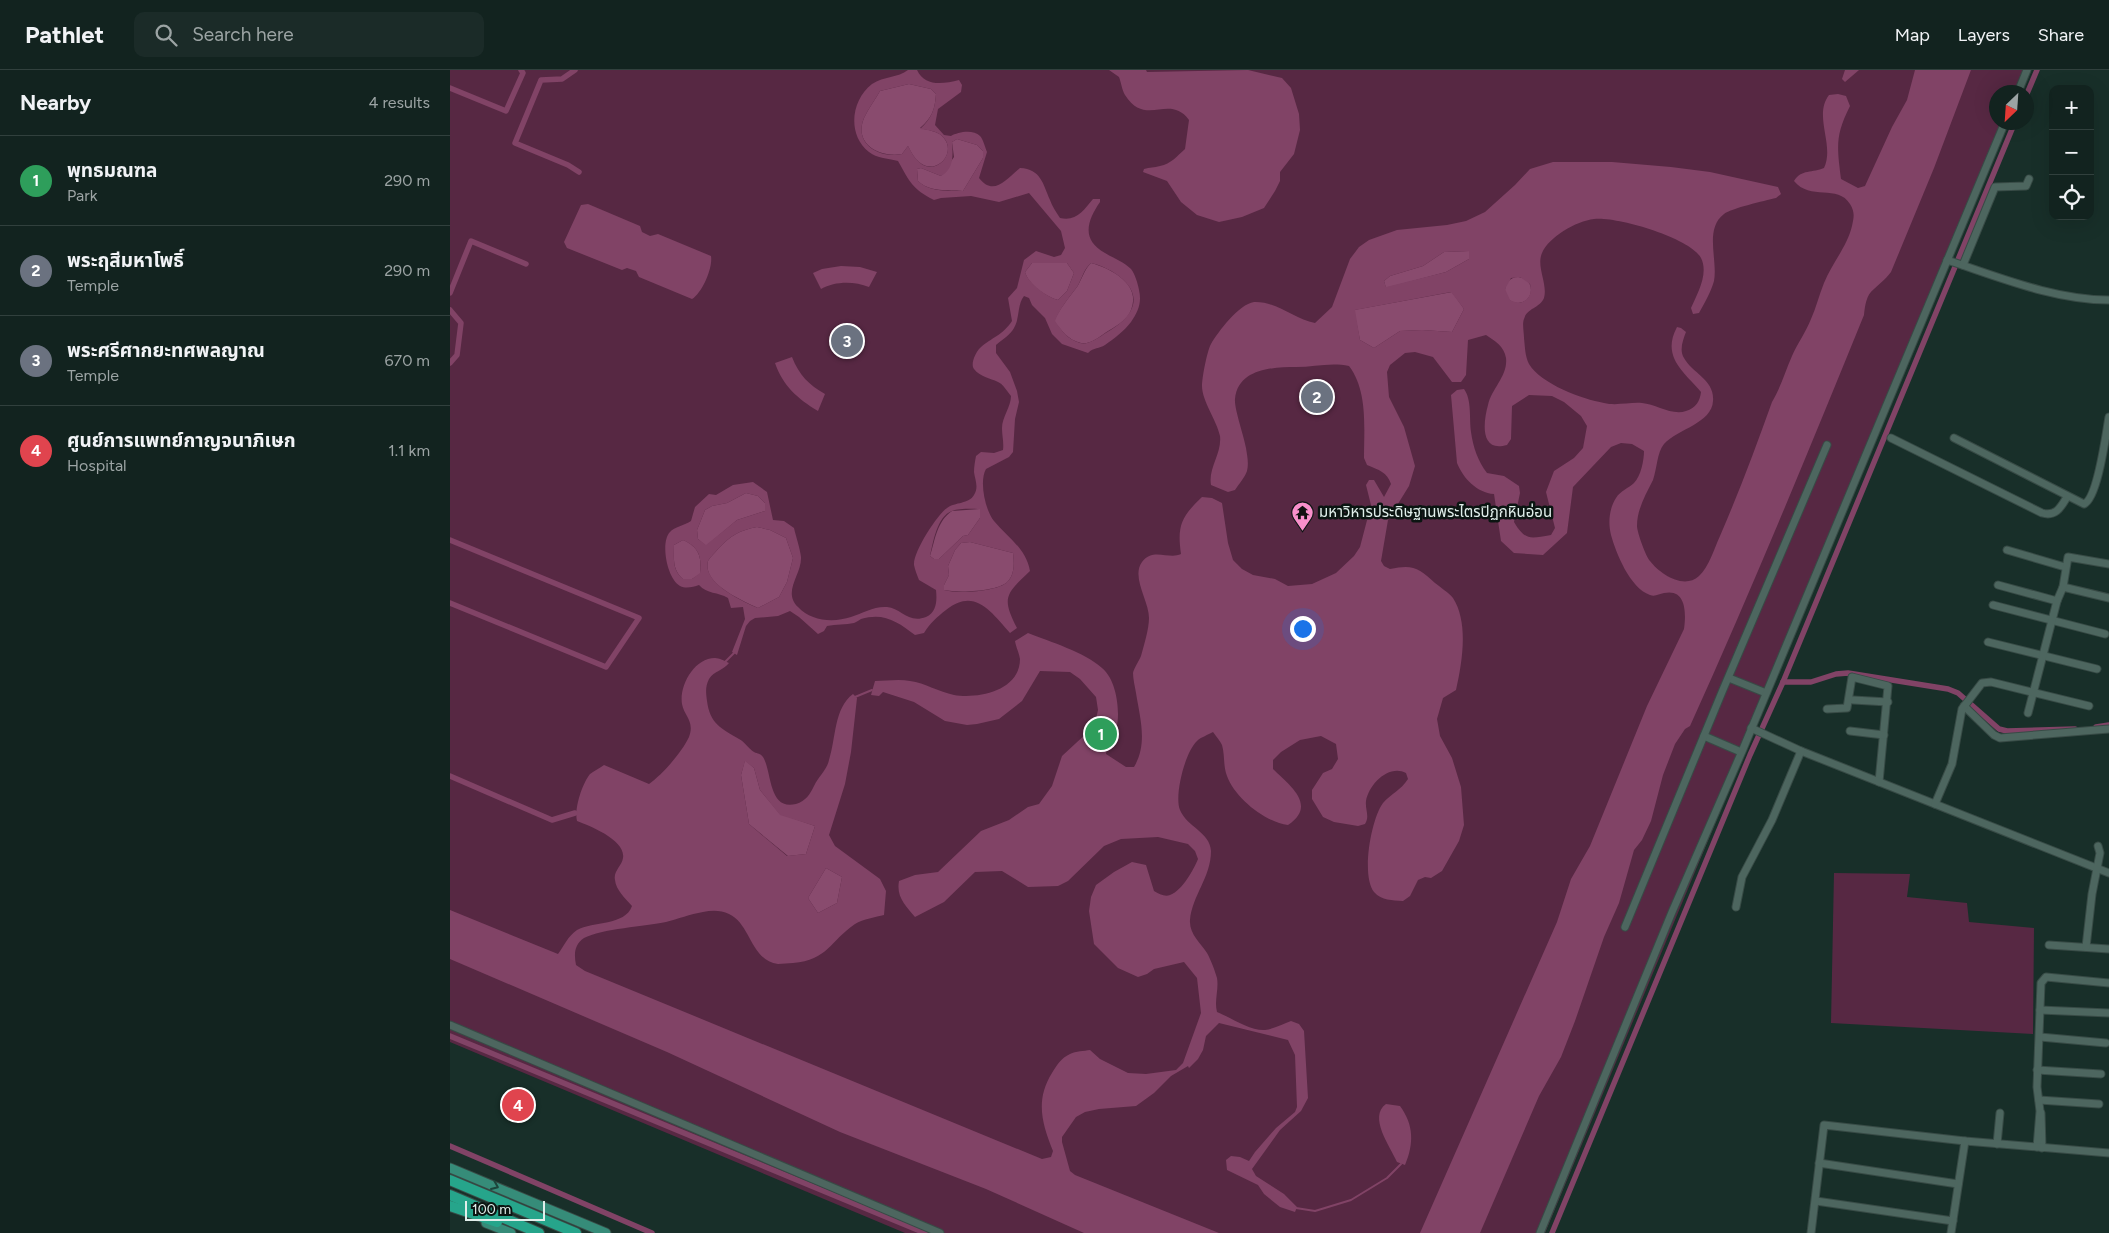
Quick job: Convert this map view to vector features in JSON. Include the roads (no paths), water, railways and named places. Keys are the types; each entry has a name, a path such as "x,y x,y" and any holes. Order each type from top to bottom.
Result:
{"highway":[{"path":"451,1180 576,1233"},
{"path":"450,1195 539,1233"},
{"path":"450,1207 531,1233"}],"main road":[{"path":"450,1168 606,1233"},
{"path":"450,1207 512,1233"}],"street":[{"path":"2021,85 2028,70"},
{"path":"1540,1233 1676,903 1954,262 2002,130"},
{"path":"1954,262 1995,188 2026,186 2029,179"},
{"path":"1954,262 2044,291 2087,299 2109,300"},
{"path":"1954,438 2084,504 2091,499 2109,417"},
{"path":"1891,438 2042,513 2047,514 2058,511 2067,497"},
{"path":"1625,927 1827,445"},
{"path":"2007,550 2065,567"},
{"path":"2028,713 2056,601 2063,587 2068,557 2109,564"},
{"path":"1998,585 2056,601"},
{"path":"2063,587 2109,598"},
{"path":"1993,606 2105,634"},
{"path":"1988,642 2097,669"},
{"path":"1729,678 1766,693"},
{"path":"1827,709 1847,708 1852,678 1886,684 1889,689 1879,782"},
{"path":"1935,804 1952,764 1960,714 1986,681 2089,706"},
{"path":"1852,700 1888,702"},
{"path":"1967,703 1994,735 2000,738 2109,729"},
{"path":"1751,728 1802,751 2109,873"},
{"path":"1850,732 1884,735"},
{"path":"1704,736 1742,752"},
{"path":"1736,907 1742,877 1772,820 1802,751"},
{"path":"2086,947 2096,868 2100,853 2098,846"},
{"path":"2049,945 2109,949"},
{"path":"2039,1148 2040,986 2046,978 2109,983"},
{"path":"2040,1010 2109,1013"},
{"path":"450,1025 940,1233"},
{"path":"2040,1037 2106,1043"},
{"path":"2038,1070 2101,1074"},
{"path":"2040,1100 2098,1104"},
{"path":"1997,1144 2000,1113"},
{"path":"1811,1233 1824,1125 1965,1141 2109,1154"},
{"path":"1951,1233 1965,1141"},
{"path":"1819,1163 1958,1184"},
{"path":"1816,1201 1953,1221"}],"waterway":[{"path":"450,88 506,111 523,73 521,70"},
{"path":"575,70 562,79 541,80 515,143 568,165 579,172"},
{"path":"2031,85 2037,70"},
{"path":"1552,1233 2012,130"},
{"path":"450,293 471,241 526,264"},
{"path":"450,310 461,323 457,355 450,363"},
{"path":"450,540 639,618 606,667 450,603"},
{"path":"725,662 734,653"},
{"path":"1783,682 1811,682 1836,674 1848,673 1948,689 1958,693 1999,729 2007,731 2075,729"},
{"path":"855,697 872,690"},
{"path":"2096,727 2109,725"},
{"path":"450,776 552,820 575,813"},
{"path":"450,1036 925,1233"},
{"path":"450,1146 652,1233"},
{"path":"1296,1208 1315,1211 1351,1200 1387,1178 1401,1164"}],"place":[{"name":"พระศรีศากยะทศพลญาณ","path":"847,341"},
{"name":"พระฤสีมหาโพธิ์","path":"1317,397"},
{"name":"มหาวิหารประดิษฐานพระไตรปิฏกหินอ่อน","path":"1303,531"},
{"name":"พุทธมณฑล","path":"1101,734"},
{"name":"ศูนย์การแพทย์กาญจนาภิเษก","path":"518,1105"}]}
